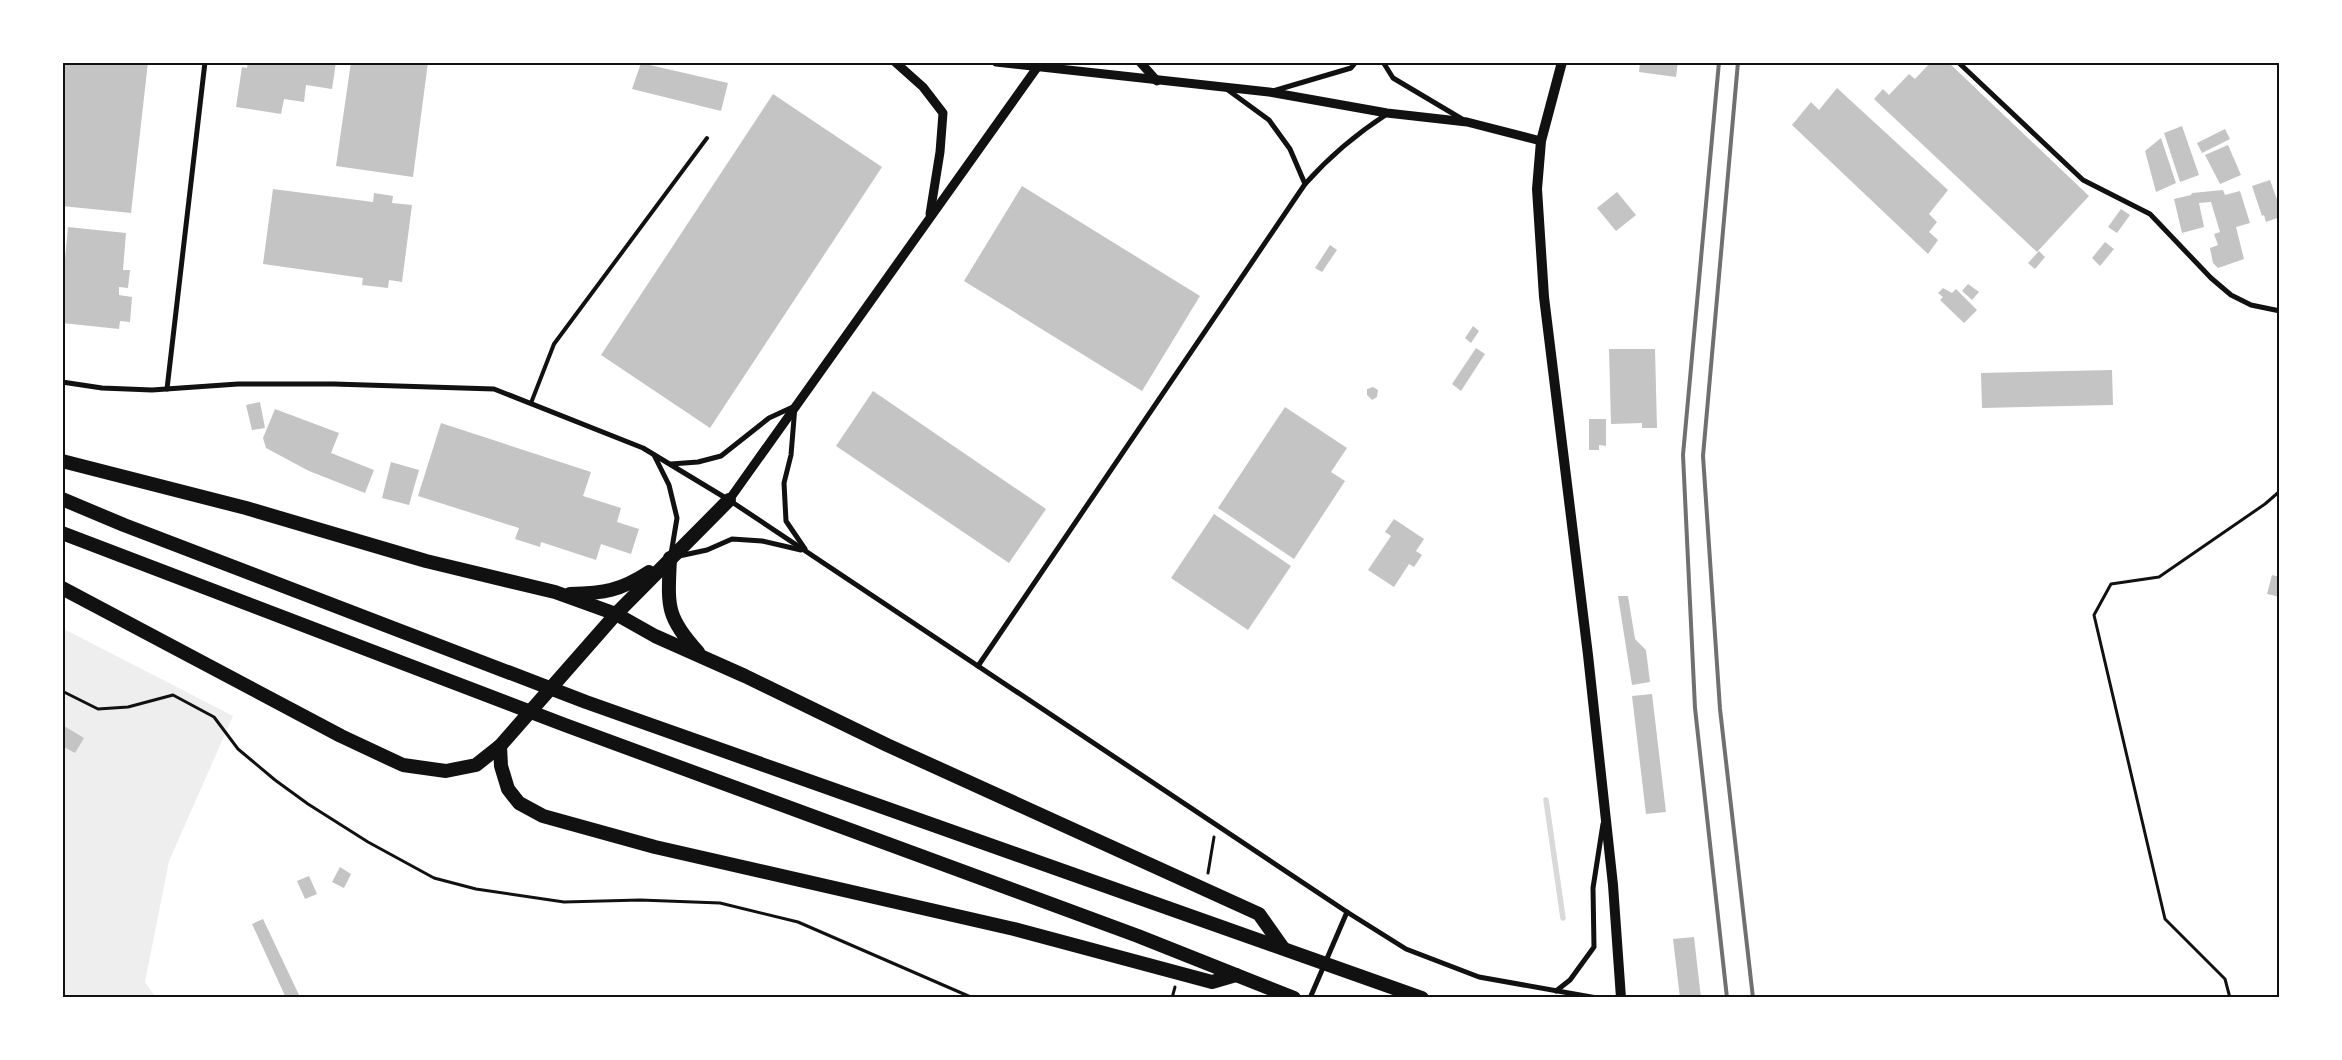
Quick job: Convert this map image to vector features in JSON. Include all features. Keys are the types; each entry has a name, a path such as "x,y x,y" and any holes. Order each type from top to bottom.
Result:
{"highway":[{"path":"62,460 246,508 426,561 562,594 616,614 655,636 896,749 1259,914 1283,948"},
{"path":"62,499 143,532 586,702 1422,998"},
{"path":"62,588 341,736 403,765 446,771 476,765 500,746 616,614 729,500"},
{"path":"62,533 490,696 1138,936 1294,998"},
{"path":"562,594 597,594 627,586 670,558"},
{"path":"670,558 668,603 679,631 702,657"},
{"path":"500,746 501,766 508,789 519,803 544,816 655,846 1014,929 1212,982 1236,975"}],"main road":[{"path":"1562,62 1541,141 1537,189 1544,296 1588,655 1605,811 1621,998"}],"street":[{"path":"167,389 205,62"},
{"path":"895,62 923,86 943,113 940,152 930,216"},
{"path":"996,62 1269,92 1387,113 1466,122 1541,141"},
{"path":"1140,62 1157,81"},
{"path":"1269,92 1351,68 1356,62"},
{"path":"1383,62 1393,78 1466,122"},
{"path":"1958,62 2083,180 2150,214 2211,278 2231,295 2251,305 2280,311"},
{"path":"729,500 930,216 1039,66"},
{"path":"1226,88 1269,120 1290,149 1305,184"},
{"path":"978,666 1305,184 1329,157 1360,131 1387,113"},
{"path":"62,382 102,388 167,389 238,384 420,386 494,389 531,403 642,448 729,500 1346,912 1406,949 1479,977 1597,998"},
{"path":"670,464 698,462 721,456 769,418 795,406"},
{"path":"795,406 791,455 784,483 786,521 807,552"},
{"path":"654,455 669,485 677,518 670,558 707,550 732,538 762,541 807,552"},
{"path":"1556,991 1570,980 1594,948 1593,888 1605,811"},
{"path":"1310,998 1346,912"}],"lane":[{"path":"531,403 554,344 706,138"}],"path":[{"path":"2230,998 2224,979 2166,919 2094,615 2112,584 2159,578 2265,504 2280,491"},
{"path":"62,691 98,709 128,708 173,694 179,697 214,717 238,749 275,780 308,804 368,842 434,878 476,889 564,902 640,900 720,902 798,922 971,997"}],"shaded area":[{"path":"62,628 233,716 169,861 145,982 155,997 63,997"}],"building":[{"path":"62,62 148,62 131,213 62,206"},
{"path":"248,62 336,62 332,89 306,85 304,102 284,99 281,114 236,107 242,67 247,68"},
{"path":"351,62 428,62 413,177 336,166"},
{"path":"1640,62 1678,62 1676,77 1639,72"},
{"path":"1931,62 1948,62 2089,196 2037,252 1874,99 1883,89 1889,95 1909,74 1915,79"},
{"path":"641,63 728,83 721,111 632,89"},
{"path":"1837,88 1948,190 1929,214 1937,222 1929,232 1938,240 1928,254 1792,125 1811,102 1819,110"},
{"path":"773,94 882,167 710,428 601,355"},
{"path":"2182,126 2199,175 2180,182 2164,133"},
{"path":"2225,129 2230,139 2202,153 2197,143"},
{"path":"2161,138 2176,183 2156,192 2145,151"},
{"path":"2228,145 2241,175 2220,184 2205,155"},
{"path":"2270,180 2280,208 2277,211 2280,217 2266,222 2264,215 2262,216 2252,186"},
{"path":"1022,186 1200,296 1142,391 964,281"},
{"path":"273,189 373,202 374,193 393,196 392,203 412,205 402,282 389,280 388,288 362,285 363,278 263,264"},
{"path":"2223,190 2225,195 2240,191 2250,223 2236,227 2244,259 2218,268 2213,263 2210,248 2218,245 2214,234 2220,232 2211,202 2199,203 2204,227 2182,233 2174,199 2191,195 2192,193"},
{"path":"1617,192 1636,215 1616,231 1597,208"},
{"path":"2121,209 2130,215 2117,233 2108,227"},
{"path":"68,227 126,233 123,270 130,270 128,288 119,287 119,295 132,297 130,322 120,321 119,329 62,323 62,259 65,259"},
{"path":"2105,242 2114,249 2100,266 2092,258"},
{"path":"1330,245 1337,250 1322,272 1315,268"},
{"path":"2039,251 2045,257 2035,269 2028,263"},
{"path":"1968,284 1979,292 1972,300 1962,291"},
{"path":"1943,288 1952,293 1956,289 1977,310 1964,323 1940,300 1943,297 1938,293"},
{"path":"1473,326 1479,331 1471,343 1465,338"},
{"path":"1476,348 1485,354 1461,391 1452,384"},
{"path":"1609,349 1655,349 1657,428 1642,428 1642,423 1611,424"},
{"path":"2112,370 2113,405 1982,408 1981,373"},
{"path":"1373,387 1378,390 1377,397 1372,400 1367,395 1367,389"},
{"path":"873,391 1046,509 1009,563 836,446"},
{"path":"260,402 265,428 252,430 246,405"},
{"path":"1285,407 1347,448 1331,472 1345,481 1294,559 1218,508"},
{"path":"275,409 339,433 331,453 374,470 365,493 309,471 266,448 263,438"},
{"path":"1589,419 1606,419 1606,446 1599,445 1599,450 1589,450"},
{"path":"441,423 591,472 583,496 621,508 617,522 639,529 631,554 601,544 596,560 541,542 540,547 515,539 519,528 418,496"},
{"path":"391,462 419,470 409,505 382,498"},
{"path":"1214,514 1291,566 1248,630 1171,578"},
{"path":"1394,519 1424,539 1416,551 1422,555 1414,567 1409,564 1394,587 1368,570 1391,536 1385,532"},
{"path":"2272,575 2280,577 2280,597 2267,594"},
{"path":"1618,596 1628,596 1635,639 1646,650 1650,682 1632,685"},
{"path":"1652,694 1666,812 1646,814 1632,696"},
{"path":"64,726 84,738 75,753 62,746"},
{"path":"340,867 351,874 344,888 332,882"},
{"path":"309,876 317,894 305,899 297,881"},
{"path":"263,919 299,995 293,998 286,998 252,924"},
{"path":"1694,937 1701,998 1680,998 1673,939"}],"waterway":[{"path":"1546,800 1563,918"}],"railway":[{"path":"1719,62 1683,455 1695,708 1727,998"},
{"path":"1738,62 1703,456 1720,709 1753,998"}]}
